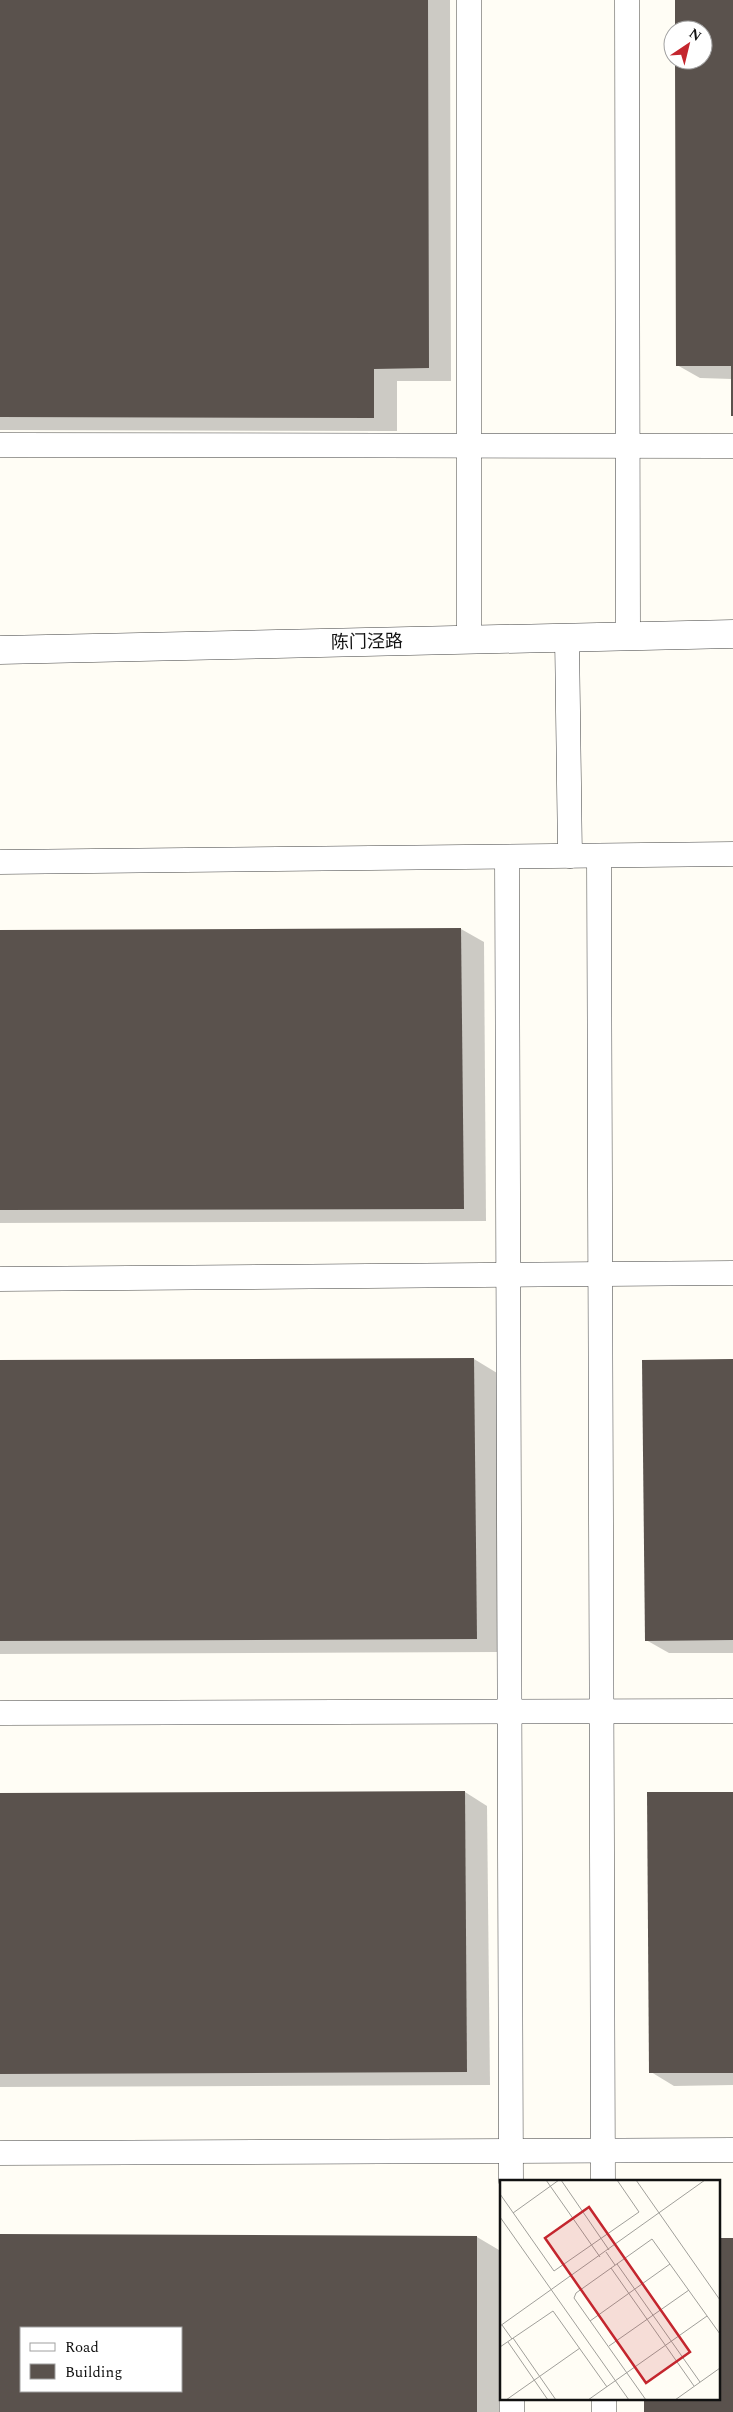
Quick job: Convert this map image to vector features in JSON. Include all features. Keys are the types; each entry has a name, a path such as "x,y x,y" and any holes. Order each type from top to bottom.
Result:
{"street":[{"name":"陈门泾路","path":"0,650 733,634"}],"lane":[{"path":"469,0 469,640"},
{"path":"627,0 628,637"},
{"path":"0,445 733,446"},
{"path":"567,638 570,856"},
{"path":"0,862 733,854"},
{"path":"599,856 603,2180"},
{"path":"507,857 511,2180"},
{"path":"0,1279 733,1273"},
{"path":"0,1713 733,1711"},
{"path":"0,2153 733,2150"}],"building":[{"path":"0,0 428,0 429,368 374,369 374,418 0,417"},
{"path":"675,0 733,0 733,416 731,416 731,366 676,366 675,70 713,70 713,20 675,20"},
{"path":"461,928 464,1209 0,1210 0,930"},
{"path":"474,1358 477,1639 0,1641 0,1360"},
{"path":"733,1359 733,1640 645,1641 642,1360"},
{"path":"465,1791 467,2072 0,2074 0,1793"},
{"path":"647,1792 733,1792 733,2073 649,2073"},
{"path":"0,2234 477,2236 477,2412 0,2412"},
{"path":"720,2238 733,2238 733,2412 644,2412 644,2400 720,2400"}]}
